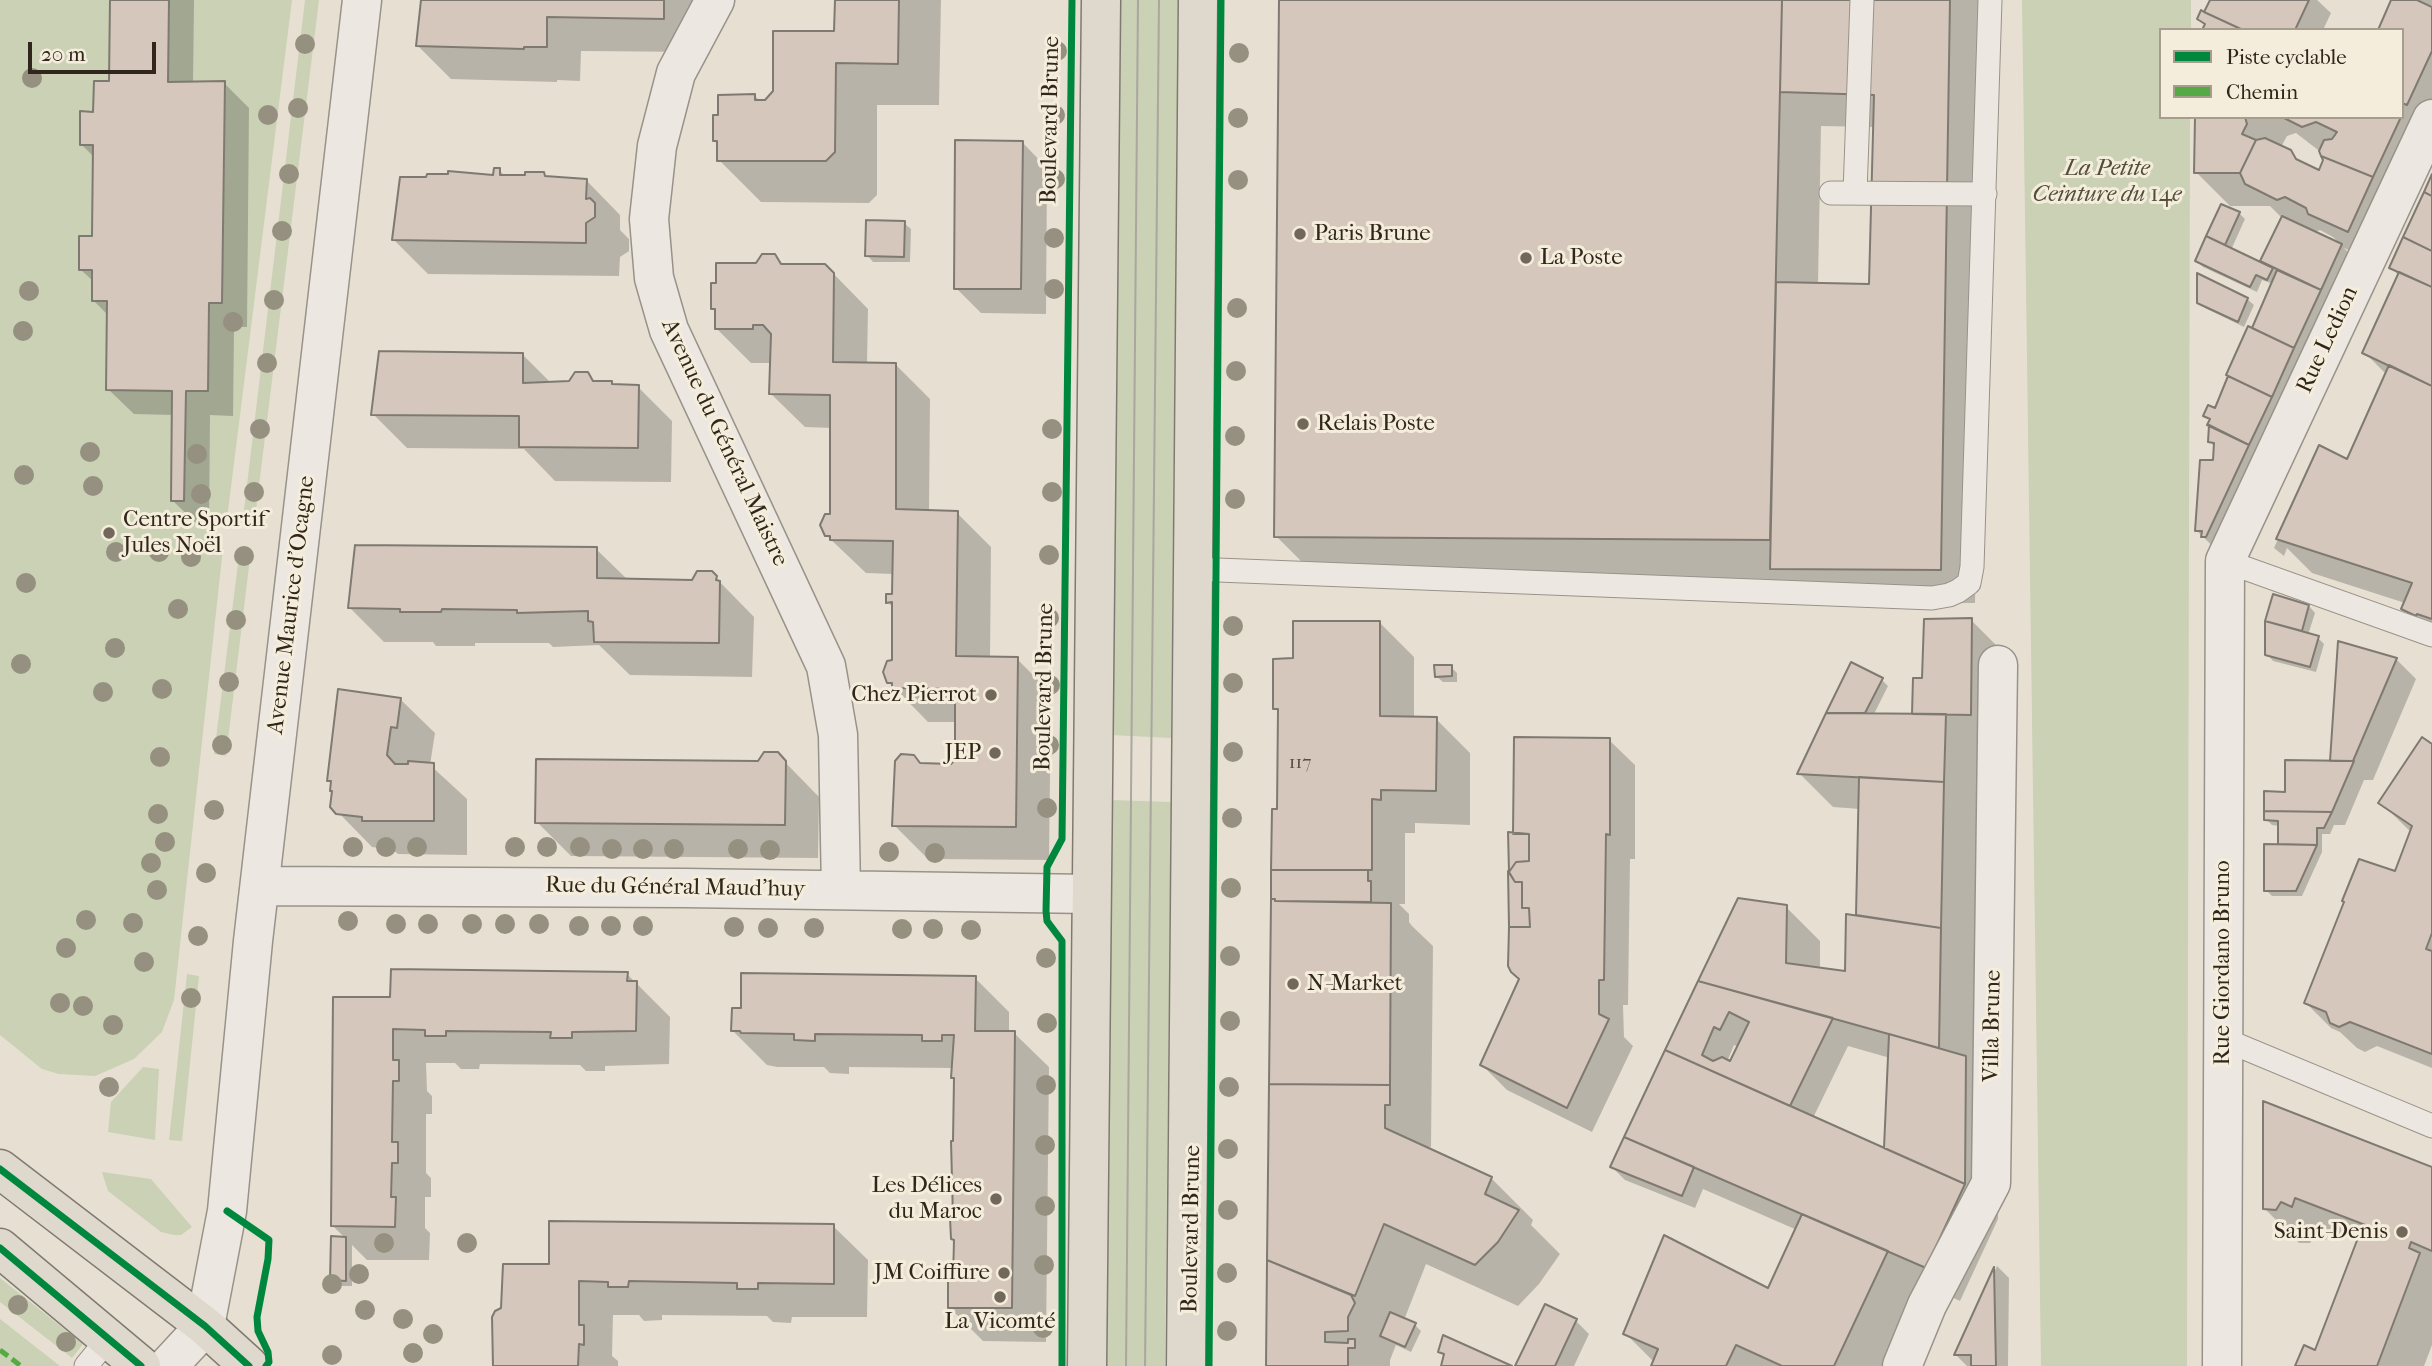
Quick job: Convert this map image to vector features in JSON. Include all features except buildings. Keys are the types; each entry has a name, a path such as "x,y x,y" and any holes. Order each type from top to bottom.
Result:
{"main road":[{"name":"Boulevard Brune","path":"1087,1366 1101,0"},
{"name":"Boulevard Brune","path":"1186,1366 1198,0"},
{"path":"0,1169 205,1326 249,1366"},
{"path":"0,1248 97,1352 141,1366"}],"street":[{"name":"Avenue Maurice d'Ocagne","path":"205,1326 227,1211 260,886 362,0"},
{"name":"Avenue du Général Maistre","path":"715,0 676,73 657,146 649,219 654,278 669,330 826,666 838,735 841,890"},
{"name":"Rue Ledion","path":"2225,561 2432,119"},
{"name":"Rue Giordano Bruno","path":"2222,1366 2225,561"},
{"name":"Villa Brune","path":"1902,1366 1927,1305 1991,1183 1998,665"},
{"name":"Rue du Général Maud'huy","path":"260,886 1091,894"},
{"path":"168,1366 205,1326"}],"lane":[{"path":"1855,193 1862,0"},
{"path":"1192,569 1933,598 1958,591 1969,583 1972,567 1990,0"},
{"path":"1831,193 1985,194"},
{"path":"2225,561 2432,635"},
{"path":"2223,1039 2432,1125"}],"green space":[{"name":"Centre Sportif Jules Noël","path":"0,0 292,0 227,519 219,519 216,547 223,548 174,1000 162,1032 134,1059 95,1076 59,1074 42,1069 0,1035"},
{"path":"305,0 319,0 255,518 243,518"},
{"path":"1118,0 1178,0 1171,738 1111,735"},
{"name":"La Petite Ceinture du 14e","path":"2022,0 2191,0 2191,28 2159,28 2159,119 2190,119 2187,1366 2041,1366"},
{"path":"240,548 251,550 226,756 214,754"},
{"path":"1111,800 1171,802 1165,1366 1105,1366"},
{"path":"187,974 199,976 182,1141 169,1140"},
{"path":"143,1067 159,1069 155,1140 108,1132 111,1102"},
{"path":"102,1172 151,1179 192,1227 181,1235 161,1232 108,1191"},
{"path":"0,1278 83,1344 72,1358 0,1302"},
{"path":"0,1319 60,1366 0,1366"}],"tram line":[{"path":"1126,1366 1138,0"},
{"path":"1145,1366 1159,0"}],"marked path":[{"path":"0,1350 21,1366"}],"cycle path":[{"path":"1062,1366 1062,941 1047,921 1046,911 1047,867 1062,839 1072,0"},
{"path":"1209,1366 1221,0"},
{"path":"0,1169 205,1326 249,1366"},
{"path":"227,1211 269,1240 257,1317 258,1331 268,1352 269,1362 266,1366"},
{"path":"0,1248 141,1366"}],"place":[{"name":"Paris Brune","path":"1300,234"},
{"name":"La Poste","path":"1526,258"},
{"name":"Relais Poste","path":"1303,424"},
{"name":"Centre Sportif Jules Noël","path":"109,533"},
{"name":"Chez Pierrot","path":"991,695"},
{"name":"JEP","path":"995,753"},
{"name":"N-Market","path":"1293,984"},
{"name":"Les Délices du Maroc","path":"996,1199"},
{"name":"Saint-Denis","path":"2402,1232"},
{"name":"JM Coiffure","path":"1004,1273"},
{"name":"La Vicomté","path":"1000,1297"}]}
